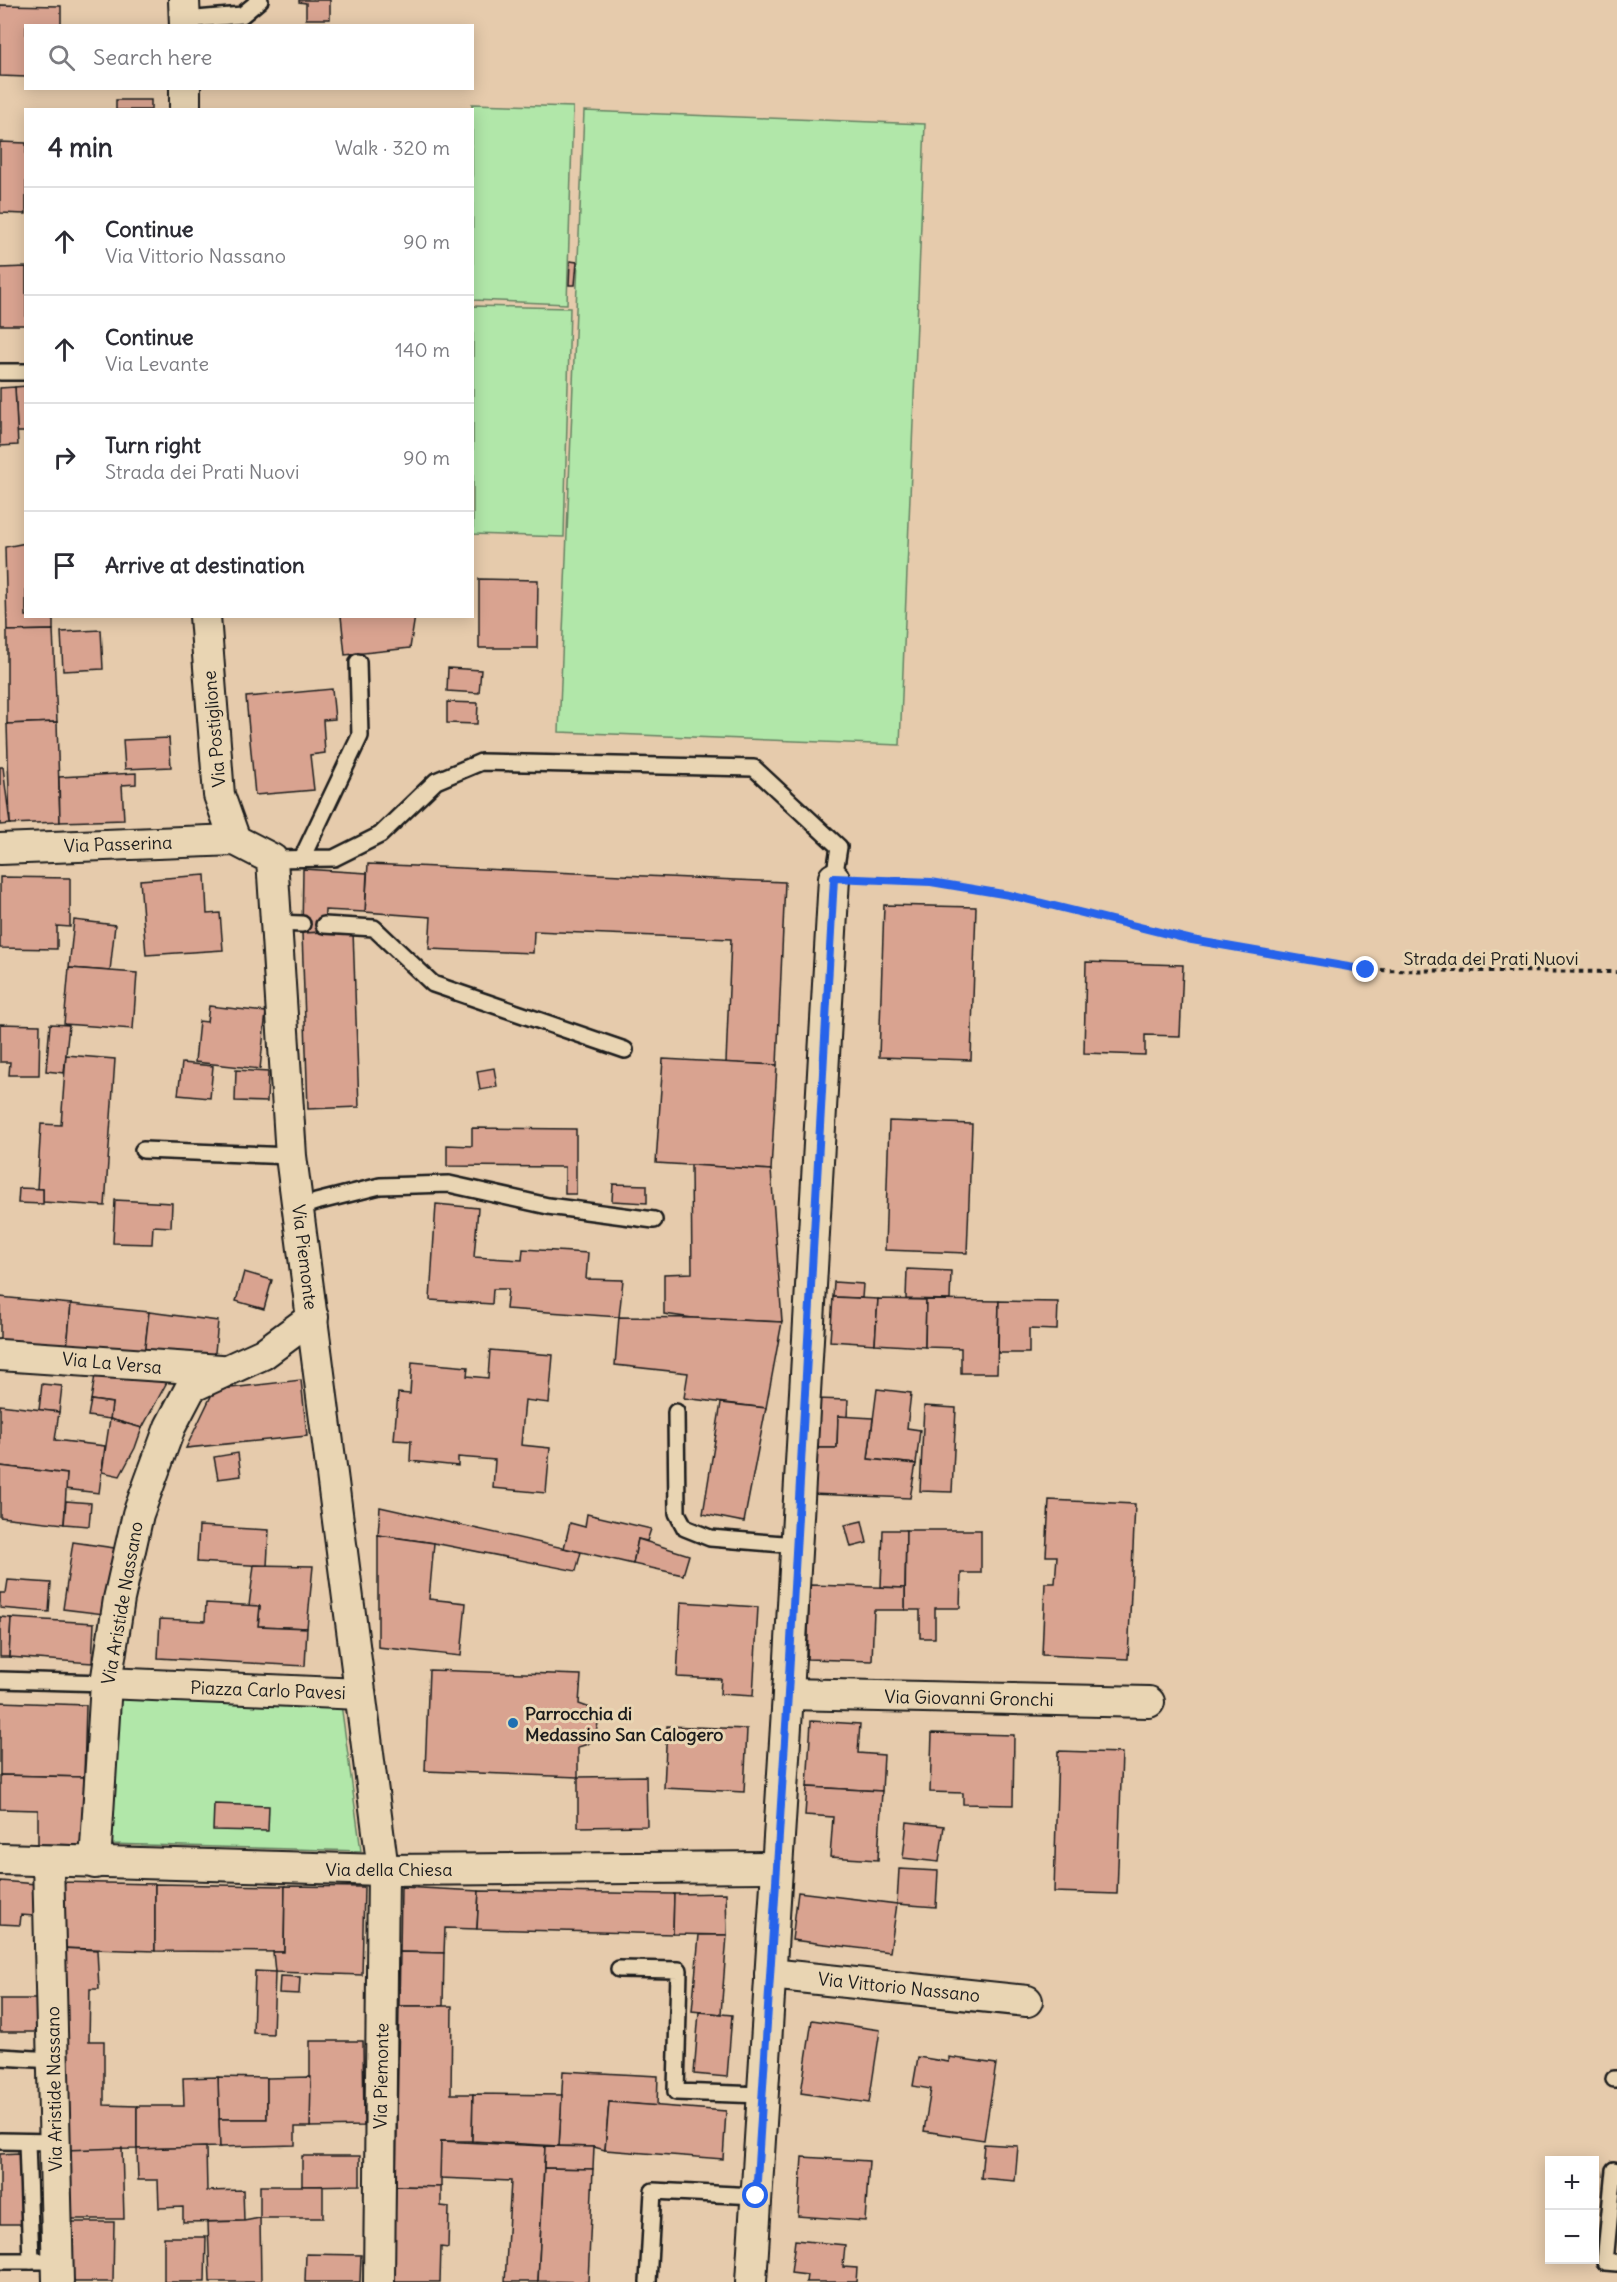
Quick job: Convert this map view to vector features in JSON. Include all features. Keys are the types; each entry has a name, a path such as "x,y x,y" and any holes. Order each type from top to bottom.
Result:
{"street":[{"path":"185,90 185,108"},
{"name":"Via Postiglione","path":"205,618 219,795 235,840"},
{"path":"235,840 272,859"},
{"name":"Via Passerina","path":"0,849 235,840"},
{"name":"Via Piemonte","path":"272,859 289,924 291,1156 360,1694"},
{"path":"751,2282 788,1694 834,878"},
{"name":"Via Aristide Nassano","path":"95,1863 106,1683 119,1599 138,1514 170,1428 191,1387 263,1354 313,1317"},
{"name":"Via La Versa","path":"0,1355 225,1370"},
{"name":"Piazza Carlo Pavesi","path":"106,1683 360,1694 383,1870"},
{"name":"Via Giovanni Gronchi","path":"788,1694 1149,1702"},
{"name":"Via della Chiesa","path":"0,1859 383,1870 777,1867"},
{"name":"Via Aristide Nassano","path":"48,1861 53,2060 41,2142 49,2268"},
{"name":"Via Piemonte","path":"379,2282 383,1870"},
{"name":"Via Vittorio Nassano","path":"770,1974 1027,2001"}],"lane":[{"path":"184,15 242,15 260,0"},
{"path":"0,372 24,372"},
{"path":"302,858 360,736 358,662"},
{"path":"272,859 334,858 380,835 436,781 481,762 754,768 839,848 834,878"},
{"path":"324,925 374,928 434,984 625,1050"},
{"path":"143,1150 291,1156"},
{"path":"298,1208 380,1186 450,1184 548,1206 654,1220"},
{"path":"676,1412 677,1514 685,1528 710,1538 796,1545"},
{"path":"0,1680 106,1683"},
{"path":"619,1969 679,1970 676,2092 763,2095"},
{"path":"0,2057 53,2060"},
{"path":"0,2141 41,2142"},
{"path":"1617,2171 1614,2170 1605,2262 1617,2263"},
{"path":"648,2282 653,2191 756,2196"},
{"path":"0,2260 49,2268"}],"path":[{"name":"Strada dei Prati Nuovi","path":"834,878 931,882 964,887 1009,895 1192,940 1366,970 1617,972"}],"green space":[{"path":"472,104 573,107 567,304 474,300 474,108"},
{"path":"584,111 925,124 900,745 559,732"},
{"path":"474,306 570,308 564,537 474,534"},
{"path":"120,1694 341,1704 361,1851 110,1844"}],"building":[{"path":"299,0 330,0 330,19 306,19 306,3 299,2"},
{"path":"0,5 61,6 61,24 24,24 24,77 0,76"},
{"path":"116,100 151,100 151,108 116,108"},
{"path":"0,142 24,143 24,214 0,213"},
{"path":"570,261 577,262 575,285 569,285"},
{"path":"24,267 24,325 0,325 0,268"},
{"path":"24,386 24,432 17,432 15,387"},
{"path":"15,387 18,445 0,446 0,388"},
{"path":"24,543 24,618 53,618 53,630 7,631 5,547"},
{"path":"479,579 538,580 537,648 479,648"},
{"path":"341,618 415,618 410,648 345,655"},
{"path":"53,630 57,722 7,724 7,631"},
{"path":"101,630 103,669 63,671 61,632"},
{"path":"448,668 481,670 479,693 447,691"},
{"path":"332,689 335,719 323,720 325,753 310,755 314,790 255,795 246,697"},
{"path":"447,702 478,703 477,724 447,723"},
{"path":"57,722 60,822 10,824 7,724"},
{"path":"169,738 171,767 125,769 123,740"},
{"path":"0,767 3,767 10,824 0,825"},
{"path":"136,773 136,784 122,785 124,820 60,822 59,777"},
{"path":"368,864 785,882 777,1065 726,1063 731,939 534,931 533,953 429,949 431,917 365,912"},
{"path":"303,869 367,873 365,912 325,910 324,932 302,933"},
{"path":"205,875 207,914 220,913 223,950 146,955 140,880"},
{"path":"0,877 70,878 70,927 57,926 57,949 0,948"},
{"path":"884,905 976,907 971,1060 879,1057"},
{"path":"74,920 115,925 110,971 69,968"},
{"path":"353,931 359,1107 308,1109 302,933"},
{"path":"1086,962 1183,965 1180,1036 1145,1035 1145,1055 1084,1053"},
{"path":"69,968 137,973 133,1029 64,1024"},
{"path":"209,1006 266,1012 260,1069 195,1062 199,1021 207,1022"},
{"path":"0,1024 40,1025 39,1075 9,1075 10,1062 0,1062"},
{"path":"50,1024 69,1025 64,1073 46,1071"},
{"path":"66,1055 115,1059 105,1206 43,1202 43,1189 37,1189 41,1124 61,1125"},
{"path":"663,1059 777,1065 771,1170 656,1163"},
{"path":"182,1063 213,1066 210,1098 178,1095"},
{"path":"494,1068 497,1087 480,1090 477,1071"},
{"path":"236,1070 268,1072 267,1102 235,1101"},
{"path":"889,1121 972,1124 967,1253 885,1250"},
{"path":"472,1128 576,1129 576,1194 565,1194 565,1167 447,1166 447,1145 472,1146"},
{"path":"691,1165 771,1170 782,1322 693,1318 664,1314 664,1274 692,1273"},
{"path":"613,1184 647,1185 647,1203 612,1201"},
{"path":"19,1188 43,1189 43,1204 18,1203"},
{"path":"115,1200 172,1203 171,1227 153,1226 152,1244 113,1243"},
{"path":"436,1204 478,1208 474,1257 522,1260 523,1249 588,1253 586,1279 623,1280 619,1317 506,1309 508,1289 493,1289 492,1304 430,1300"},
{"path":"907,1269 951,1271 950,1300 906,1299"},
{"path":"244,1272 272,1280 264,1309 236,1301"},
{"path":"834,1282 863,1284 862,1298 833,1297"},
{"path":"0,1297 71,1304 67,1349 0,1345"},
{"path":"833,1297 878,1299 875,1344 830,1341"},
{"path":"878,1299 926,1300 925,1347 875,1344"},
{"path":"926,1300 999,1301 997,1373 961,1373 961,1348 925,1347"},
{"path":"999,1301 1058,1302 1057,1330 1029,1329 1029,1353 998,1353"},
{"path":"71,1304 149,1312 144,1356 67,1349"},
{"path":"149,1312 218,1321 214,1363 144,1356"},
{"path":"619,1317 782,1322 766,1408 684,1398 688,1373 615,1365"},
{"path":"490,1350 553,1355 549,1403 525,1400 521,1445 550,1448 546,1493 493,1488 495,1460 458,1457 458,1466 410,1461 411,1441 394,1440 398,1393 410,1394 412,1362 468,1367 467,1376 488,1378"},
{"path":"95,1375 167,1382 142,1428 110,1419 112,1403 91,1400"},
{"path":"301,1380 307,1436 186,1448 214,1390"},
{"path":"42,1384 62,1386 59,1412 39,1410"},
{"path":"877,1389 911,1393 907,1428 920,1430 916,1464 868,1459"},
{"path":"815,1399 848,1400 847,1417 838,1416 837,1448 813,1448"},
{"path":"91,1400 112,1403 110,1419 88,1416"},
{"path":"721,1403 766,1408 744,1522 703,1514"},
{"path":"0,1405 59,1412 55,1440 105,1446 99,1493 65,1489 67,1474 0,1466"},
{"path":"924,1406 956,1408 952,1492 920,1491"},
{"path":"838,1416 873,1418 868,1459 916,1464 910,1498 811,1494 813,1448 837,1448"},
{"path":"110,1419 142,1428 135,1448 120,1476 102,1472"},
{"path":"238,1453 241,1476 218,1479 214,1457"},
{"path":"0,1466 67,1474 64,1524 0,1517"},
{"path":"1049,1500 1135,1504 1128,1659 1042,1655 1045,1583 1055,1583 1057,1556 1046,1556"},
{"path":"66,1501 91,1503 89,1526 64,1524"},
{"path":"380,1507 581,1552 576,1571 434,1543 378,1535"},
{"path":"587,1514 651,1529 647,1541 638,1539 633,1564 564,1548 570,1523 585,1527"},
{"path":"862,1521 867,1543 851,1547 845,1525"},
{"path":"199,1526 269,1530 267,1566 197,1562"},
{"path":"883,1530 906,1530 905,1588 881,1587"},
{"path":"906,1530 981,1530 981,1573 961,1573 960,1608 935,1608 935,1638 920,1638 920,1610 905,1610"},
{"path":"378,1535 434,1543 429,1599 466,1603 461,1656 378,1647"},
{"path":"638,1539 689,1555 683,1575 633,1564"},
{"path":"73,1542 114,1548 104,1614 63,1609"},
{"path":"254,1565 313,1566 307,1628 258,1626 260,1606 249,1606"},
{"path":"8,1580 51,1583 49,1612 0,1608 0,1593 6,1593"},
{"path":"810,1585 905,1588 905,1610 874,1610 872,1661 807,1659"},
{"path":"681,1602 758,1607 753,1696 720,1694 721,1679 677,1677"},
{"path":"206,1603 260,1606 258,1626 307,1628 305,1666 158,1658 160,1619 205,1621"},
{"path":"0,1617 11,1618 9,1657 0,1657"},
{"path":"11,1618 94,1623 92,1663 9,1657"},
{"name":"Parrocchia di Medassino San Calogero","path":"429,1670 581,1675 579,1704 590,1708 595,1713 598,1724 594,1738 588,1744 578,1747 578,1777 425,1771"},
{"path":"0,1702 86,1705 84,1777 0,1775"},
{"path":"811,1721 860,1724 858,1753 884,1755 882,1791 807,1787"},
{"path":"667,1726 747,1729 744,1792 664,1788"},
{"path":"932,1733 1014,1735 1013,1805 963,1804 963,1793 930,1792"},
{"path":"1058,1751 1122,1753 1117,1894 1054,1892"},
{"path":"0,1775 84,1777 82,1845 38,1844 38,1810 0,1809"},
{"path":"646,1776 647,1826 578,1827 578,1777"},
{"path":"807,1787 882,1791 878,1860 830,1857 833,1817 805,1815"},
{"path":"214,1804 269,1806 268,1831 213,1830"},
{"path":"907,1822 944,1826 939,1862 903,1858"},
{"path":"899,1869 938,1871 936,1907 897,1904"},
{"path":"0,1881 36,1884 34,1916 21,1915 20,1925 0,1924"},
{"path":"58,1882 155,1884 155,1951 61,1948"},
{"path":"155,1884 285,1886 284,1952 155,1951"},
{"path":"285,1886 364,1887 362,1975 275,1972 273,1952 284,1952"},
{"path":"401,1887 479,1891 477,1929 445,1928 444,1953 400,1952"},
{"path":"479,1891 674,1894 673,1934 477,1929"},
{"path":"798,1892 897,1904 890,1952 792,1940"},
{"path":"726,1893 727,1935 673,1934 674,1894"},
{"path":"699,1935 727,1935 721,2014 692,2011"},
{"path":"61,1948 97,1950 99,1989 90,1989 89,2041 104,2041 104,2105 137,2106 137,2149 65,2150"},
{"path":"400,1952 444,1953 443,2006 399,2006"},
{"path":"255,1971 275,1972 273,2034 253,2033"},
{"path":"280,1976 300,1977 299,1994 279,1993"},
{"path":"0,1999 42,1999 42,2032 0,2032"},
{"path":"399,2006 452,2006 451,2094 473,2094 472,2141 441,2141 441,2187 396,2186"},
{"path":"699,2012 732,2015 727,2077 694,2074"},
{"path":"812,2020 880,2030 869,2103 801,2093"},
{"path":"310,2041 363,2041 364,2126 310,2127"},
{"path":"918,2057 949,2062 949,2057 996,2064 984,2140 924,2131 931,2089 913,2086"},
{"path":"563,2071 658,2076 657,2106 609,2102 605,2150 594,2147 559,2146"},
{"path":"218,2077 267,2078 267,2119 219,2119"},
{"path":"218,2077 220,2147 137,2149 137,2106 184,2106 183,2078"},
{"path":"311,2077 310,2127 295,2127 295,2145 220,2147 219,2119 267,2119 267,2078"},
{"path":"473,2094 562,2095 559,2146 472,2141"},
{"path":"609,2102 726,2111 723,2159 605,2150"},
{"path":"441,2141 545,2146 538,2282 505,2282 511,2181 440,2178"},
{"path":"984,2144 1018,2146 1015,2181 981,2178"},
{"path":"545,2146 594,2147 593,2169 544,2168"},
{"path":"206,2147 207,2191 243,2190 244,2221 183,2222 183,2207 159,2208 158,2180 138,2180 137,2149"},
{"path":"122,2148 124,2219 66,2219 65,2150"},
{"path":"19,2153 21,2224 0,2224 0,2154"},
{"path":"302,2156 360,2156 360,2185 302,2186"},
{"path":"802,2157 869,2161 865,2221 798,2216"},
{"path":"544,2168 593,2169 588,2282 538,2281"},
{"path":"260,2186 323,2186 323,2218 260,2218"},
{"path":"396,2186 441,2187 441,2206 449,2207 448,2248 441,2247 440,2282 393,2282"},
{"path":"260,2218 261,2282 210,2282 208,2222"},
{"path":"70,2222 114,2222 113,2282 69,2282"},
{"path":"164,2237 206,2237 205,2282 164,2282"},
{"path":"795,2240 845,2245 843,2267 857,2268 856,2282 806,2282 807,2275 791,2273"},
{"path":"306,2254 361,2255 360,2282 305,2282"}],"place":[{"name":"Parrocchia di Medassino San Calogero","path":"513,1723"}],"route":[{"path":"756,2196 788,1694 834,878 931,882 1009,895 1192,940 1366,970"}]}
